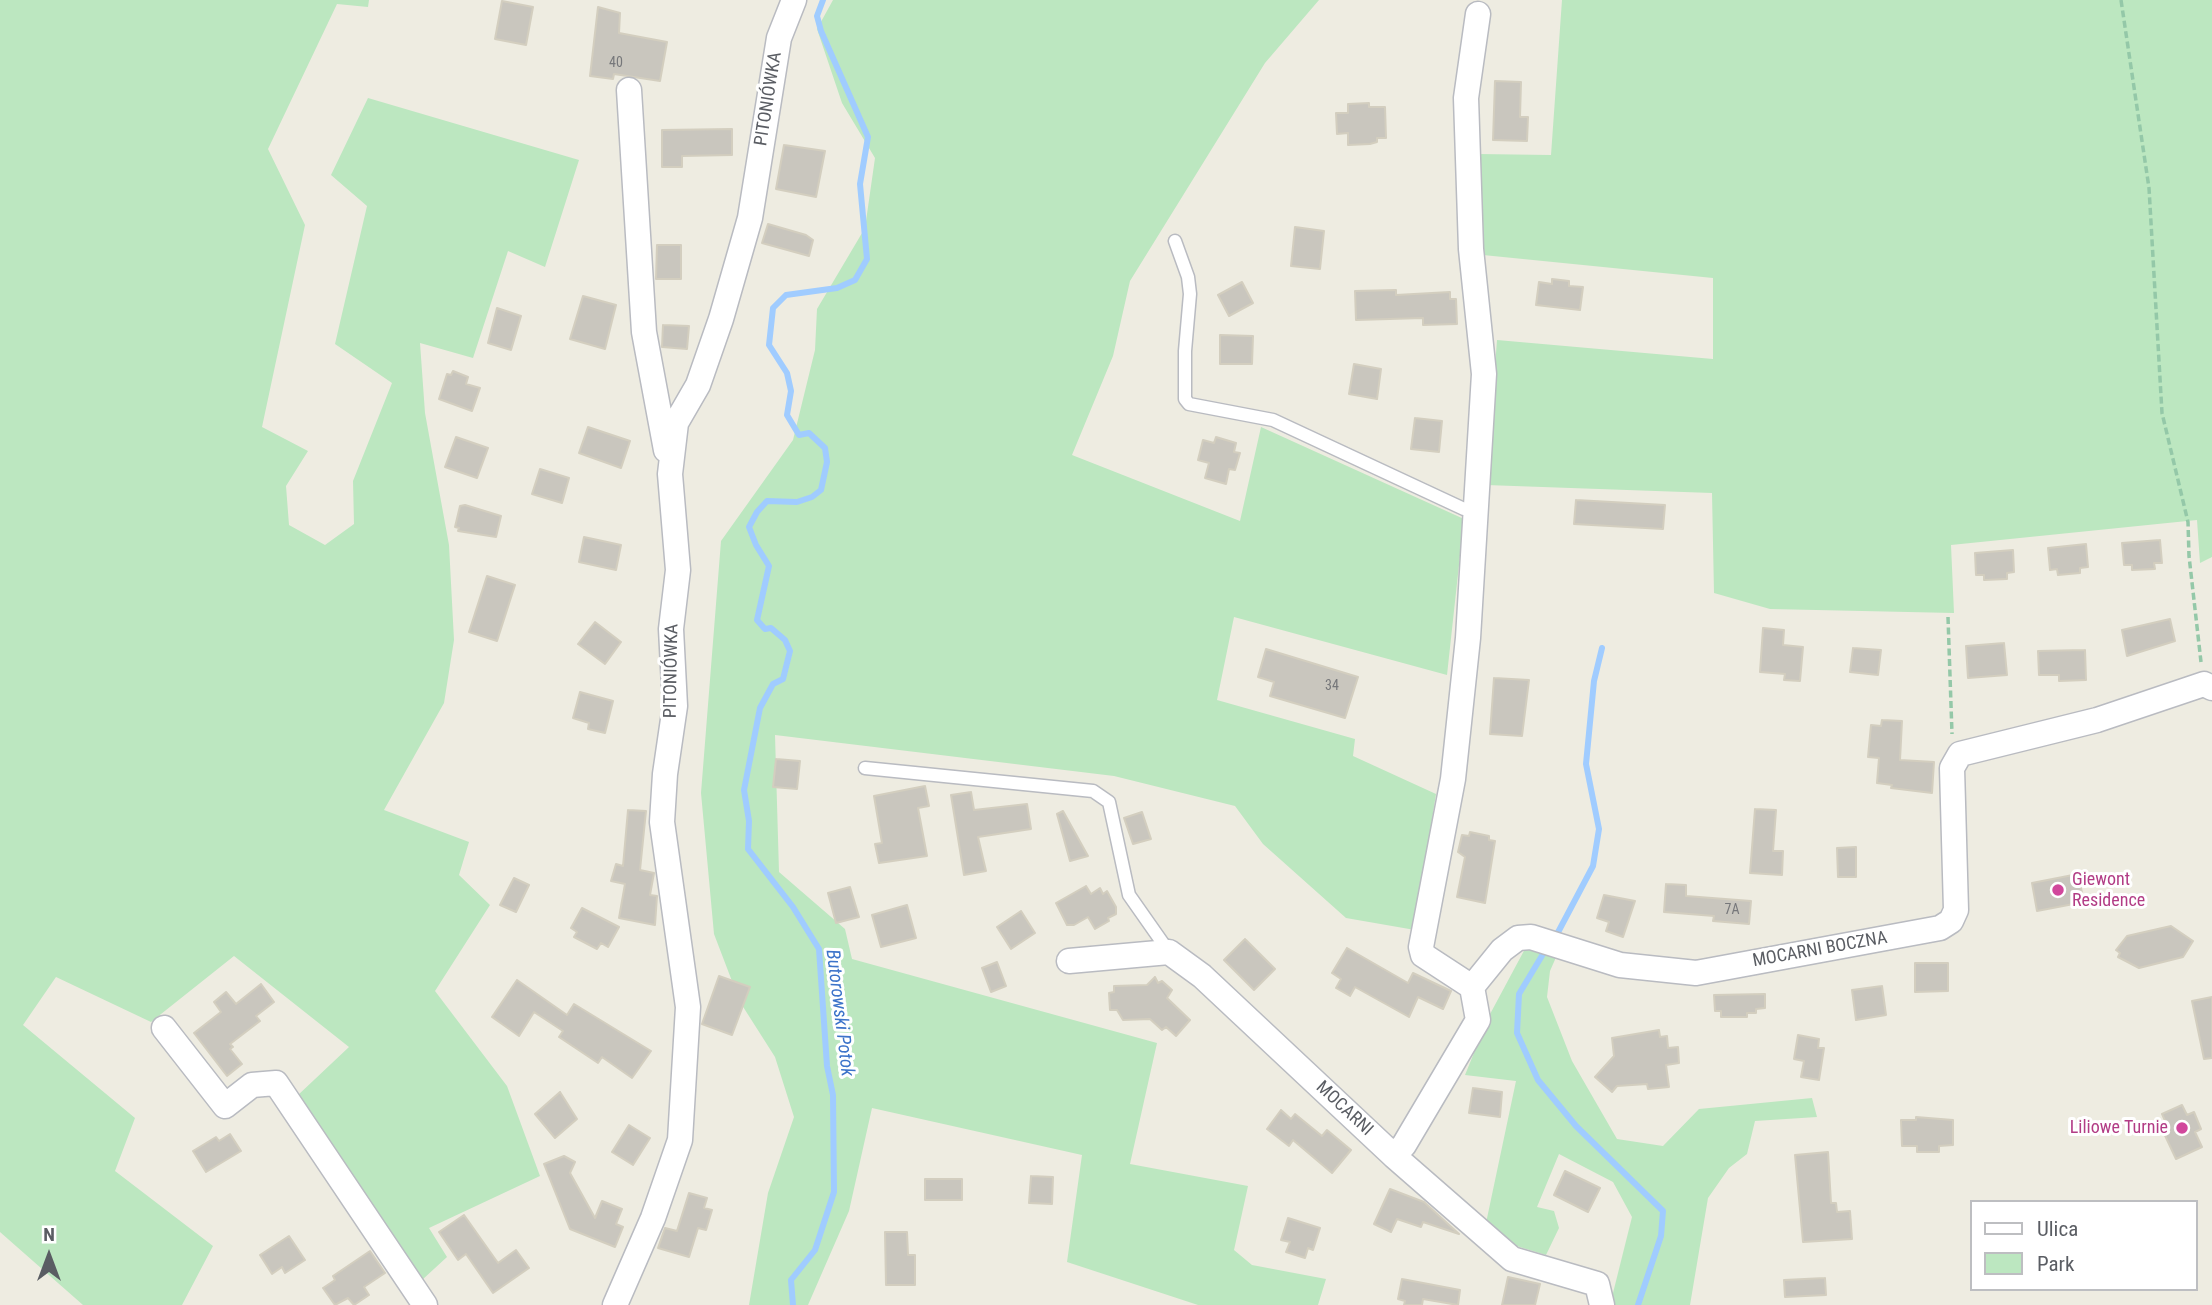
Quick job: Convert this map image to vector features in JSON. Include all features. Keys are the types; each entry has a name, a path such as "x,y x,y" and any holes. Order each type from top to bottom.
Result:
{"street":[{"name":"PITONIÓWKA","path":"615,1305 653,1217 680,1140 688,1007 662,822 665,774 675,706 671,629 678,570 670,474 676,424 703,372 750,218 779,38 794,0"},
{"path":"1394,1156 1404,1145 1478,1020 1472,987 1423,956 1421,947 1453,779 1468,638 1484,374 1471,249 1466,98 1478,14"},
{"path":"629,90 644,332 670,474"},
{"path":"1962,752 2097,720 2208,686"},
{"name":"MOCARNI BOCZNA","path":"1472,987 1502,950 1518,938 1531,937 1620,965 1696,972 1940,928 1951,921 1956,910 1952,768 1962,752"},
{"path":"1069,961 1169,952"},
{"name":"MOCARNI","path":"1169,952 1202,976 1394,1156 1512,1259 1597,1284 1602,1305"},
{"path":"164,1028 225,1105 252,1085 276,1083 425,1305"}],"lane":[{"path":"1175,241 1188,277 1190,294 1185,351 1185,399 1189,404 1273,420 1464,509 1474,510"},
{"path":"865,768 1093,791 1109,802 1129,895 1169,952"}],"path":[{"path":"2120,0 2149,188 2162,413 2188,522 2189,556 2208,686"},
{"path":"1948,617 1952,739 1962,752"}],"green space":[{"path":"0,0 369,0 368,7 337,4 268,149 305,225 262,427 308,451 286,486 289,525 325,545 354,524 353,481 392,383 335,344 367,206 331,175 368,98 579,160 545,267 508,251 473,358 420,343 425,413 449,545 454,640 444,703 384,810 469,842 459,875 490,905 435,991 507,1086 540,1176 429,1228 447,1257 422,1280 297,1096 349,1047 234,956 151,1022 56,977 23,1025 135,1118 115,1171 213,1246 182,1305 83,1305 0,1232"},
{"path":"833,0 1319,0 1265,63 1130,281 1113,356 1072,455 1240,521 1261,427 1464,519 1447,675 1234,617 1217,700 1355,739 1353,756 1436,794 1415,930 1346,918 1263,844 1235,806 1114,776 775,735 779,872 845,929 852,959 1157,1043 1130,1164 1248,1186 1234,1250 1252,1265 1326,1279 1318,1305 1198,1305 1067,1262 1082,1155 872,1108 849,1211 808,1305 749,1305 768,1193 794,1117 775,1057 740,1002 714,934 701,793 721,541 793,440 815,350 817,309 865,228 875,158 842,103 817,29"},
{"path":"1562,0 2212,0 2212,557 2200,563 2197,520 1951,545 1954,613 1770,609 1714,593 1712,493 1486,485 1497,340 1713,359 1713,278 1483,255 1478,154 1551,155"},
{"path":"1526,947 1557,955 1550,971 1547,997 1572,1061 1617,1139 1663,1146 1699,1109 1812,1098 1817,1117 1755,1121 1747,1154 1729,1168 1708,1198 1690,1305 1610,1305 1632,1217 1613,1182 1559,1154 1537,1207 1554,1211 1559,1228 1546,1255 1510,1244 1486,1223 1516,1081 1465,1075 1489,1016"}],"building":[{"path":"502,1 533,7 526,45 495,39"},
{"path":"598,7 620,13 619,33 667,42 660,81 614,74 613,79 590,76"},
{"path":"1495,81 1521,82 1520,117 1528,117 1527,141 1493,140"},
{"path":"1369,103 1369,107 1385,107 1386,138 1377,138 1377,142 1370,144 1348,145 1348,133 1337,134 1336,113 1348,113 1348,104"},
{"path":"732,129 732,155 682,156 682,167 662,167 662,130"},
{"path":"784,145 825,151 816,197 776,189"},
{"path":"768,224 806,235 813,240 809,256 762,243"},
{"path":"1295,227 1324,231 1320,269 1291,266"},
{"path":"657,245 681,245 681,279 656,279"},
{"path":"1552,279 1569,281 1569,286 1583,287 1580,310 1536,305 1539,282 1552,284"},
{"path":"1242,282 1253,303 1229,316 1218,295"},
{"path":"1396,290 1396,295 1450,292 1450,299 1456,299 1457,324 1423,325 1423,318 1356,320 1355,291"},
{"path":"583,296 616,305 605,349 570,339"},
{"path":"497,308 521,316 511,350 488,343"},
{"path":"663,325 689,326 687,349 662,347"},
{"path":"1220,335 1253,336 1252,364 1220,364"},
{"path":"1354,364 1381,369 1377,399 1349,394"},
{"path":"453,371 468,377 466,384 480,388 472,411 439,399 447,374 451,375"},
{"path":"1415,418 1442,421 1439,452 1411,449"},
{"path":"588,427 630,441 621,468 579,453"},
{"path":"456,437 488,448 477,478 445,467"},
{"path":"1216,437 1236,443 1234,452 1240,453 1235,470 1229,469 1226,484 1205,478 1209,463 1198,460 1203,440 1214,443"},
{"path":"540,469 569,478 562,503 532,494"},
{"path":"1576,500 1665,505 1663,529 1574,524"},
{"path":"465,505 501,516 496,537 458,531 459,528 455,527 460,506"},
{"path":"584,537 621,545 616,570 579,562"},
{"path":"2160,540 2162,563 2154,563 2155,569 2132,570 2132,565 2124,565 2122,543"},
{"path":"2086,544 2088,567 2080,568 2080,573 2058,575 2057,569 2050,570 2048,548"},
{"path":"2013,550 2014,572 2007,573 2007,579 1984,580 1984,575 1976,575 1975,553"},
{"path":"487,576 515,585 497,641 469,632"},
{"path":"2170,619 2175,641 2127,656 2122,630"},
{"path":"595,622 621,642 605,664 578,644"},
{"path":"1763,628 1784,630 1783,645 1803,647 1800,681 1784,680 1785,674 1760,672"},
{"path":"2004,643 2007,675 1968,678 1966,646"},
{"path":"1853,648 1881,650 1878,675 1850,672"},
{"path":"1266,649 1358,677 1345,718 1270,696 1274,682 1258,677"},
{"path":"2085,650 2086,680 2059,681 2059,675 2039,675 2038,651"},
{"path":"1494,678 1529,680 1522,736 1490,734"},
{"path":"580,692 613,701 605,733 588,729 589,723 573,718"},
{"path":"1882,720 1902,721 1900,760 1934,762 1932,793 1891,788 1892,785 1877,783 1879,758 1868,757 1871,725 1881,726"},
{"path":"776,759 800,761 797,789 773,787"},
{"path":"925,786 929,806 918,808 927,856 879,863 875,844 882,843 874,796"},
{"path":"971,792 974,810 1027,804 1031,829 978,837 986,871 964,875 951,795"},
{"path":"1755,809 1776,810 1773,851 1783,851 1782,875 1750,873"},
{"path":"628,810 646,811 640,870 654,873 650,895 657,896 655,925 619,918 625,884 611,881 616,864 623,866"},
{"path":"1063,811 1088,856 1070,861 1057,814"},
{"path":"1142,812 1151,839 1133,844 1124,818"},
{"path":"1470,832 1489,836 1489,840 1495,841 1485,903 1457,897 1465,857 1458,852 1462,835 1469,836"},
{"path":"1856,847 1856,877 1838,877 1837,848"},
{"path":"2078,874 2084,902 2037,911 2032,883"},
{"path":"514,878 529,885 516,912 500,905"},
{"path":"1666,884 1686,885 1686,896 1751,901 1749,924 1713,921 1714,916 1664,912"},
{"path":"1086,886 1091,894 1100,888 1103,894 1107,891 1116,907 1116,914 1095,929 1088,917 1074,925 1067,925 1056,903"},
{"path":"850,887 859,917 836,923 828,893"},
{"path":"1604,895 1635,901 1623,937 1606,931 1609,922 1597,918"},
{"path":"907,905 916,938 881,947 872,915"},
{"path":"582,908 619,927 608,947 601,943 597,949 574,937 577,932 571,928"},
{"path":"1021,911 1035,933 1011,949 997,927"},
{"path":"2171,926 2193,941 2183,957 2139,968 2118,957 2120,953 2116,950 2127,936"},
{"path":"1245,939 1275,969 1254,990 1224,960"},
{"path":"1347,948 1408,983 1413,973 1451,991 1443,1009 1418,997 1409,1017 1355,987 1350,996 1336,988 1341,979 1332,973"},
{"path":"997,962 1006,986 991,992 982,968"},
{"path":"1915,963 1948,963 1948,991 1915,992"},
{"path":"719,976 750,987 732,1035 702,1024"},
{"path":"1155,977 1158,983 1162,981 1172,990 1167,998 1190,1020 1176,1036 1166,1027 1162,1030 1150,1019 1123,1020 1117,1010 1110,1010 1109,993 1114,992 1114,986 1147,985"},
{"path":"517,980 567,1015 574,1004 651,1051 632,1078 602,1057 598,1063 559,1037 563,1031 534,1012 519,1036 492,1017"},
{"path":"261,984 274,1002 256,1016 260,1021 230,1044 233,1047 230,1049 242,1064 227,1076 194,1033 221,1012 214,1002 226,992 236,1004"},
{"path":"1882,986 1886,1015 1856,1020 1852,990"},
{"path":"1765,994 1765,1008 1756,1009 1756,1013 1747,1013 1747,1017 1721,1017 1721,1011 1715,1011 1714,995"},
{"path":"2212,997 2212,1058 2204,1059 2192,1001"},
{"path":"1659,1030 1660,1037 1667,1036 1668,1048 1678,1047 1679,1063 1666,1065 1669,1087 1648,1089 1647,1084 1617,1086 1612,1092 1595,1077 1614,1056 1612,1038"},
{"path":"1798,1035 1819,1039 1818,1048 1824,1048 1819,1080 1801,1077 1804,1061 1794,1059"},
{"path":"1473,1088 1502,1092 1500,1117 1469,1113"},
{"path":"560,1092 577,1119 555,1138 535,1114"},
{"path":"2182,1105 2187,1115 2194,1112 2201,1129 2195,1132 2202,1147 2176,1159 2161,1127 2167,1125 2162,1114"},
{"path":"1281,1110 1291,1119 1295,1114 1322,1136 1327,1130 1351,1150 1332,1173 1293,1140 1289,1146 1267,1129"},
{"path":"1916,1117 1953,1120 1953,1145 1939,1146 1939,1152 1917,1152 1917,1146 1902,1146 1901,1120 1916,1120"},
{"path":"629,1125 650,1138 633,1165 612,1152"},
{"path":"230,1134 241,1151 206,1172 193,1151 216,1137 219,1141"},
{"path":"1828,1152 1831,1203 1836,1203 1837,1212 1850,1211 1852,1239 1803,1242 1795,1155"},
{"path":"564,1156 575,1162 570,1173 595,1218 602,1201 622,1209 616,1224 623,1227 615,1247 570,1229 544,1164"},
{"path":"1565,1171 1600,1188 1588,1212 1554,1195"},
{"path":"1031,1176 1053,1177 1052,1204 1029,1203"},
{"path":"925,1179 962,1179 962,1200 925,1200"},
{"path":"1390,1189 1424,1202 1459,1234 1423,1222 1421,1227 1397,1219 1391,1232 1374,1224"},
{"path":"689,1193 707,1198 704,1208 712,1210 706,1230 698,1228 689,1257 658,1248 665,1228 677,1231"},
{"path":"464,1215 498,1263 516,1250 529,1268 493,1293 466,1254 458,1260 439,1232"},
{"path":"1288,1218 1320,1228 1313,1250 1308,1248 1305,1258 1286,1252 1290,1242 1281,1240"},
{"path":"885,1232 907,1232 908,1255 915,1255 915,1285 886,1285"},
{"path":"289,1236 305,1260 285,1273 282,1267 272,1274 260,1255"},
{"path":"370,1251 385,1273 364,1287 369,1295 354,1305 348,1298 335,1305 323,1288 335,1280 333,1276"},
{"path":"1508,1277 1540,1284 1535,1305 1502,1305"},
{"path":"1825,1278 1826,1295 1785,1297 1784,1280"},
{"path":"1402,1279 1460,1290 1458,1305 1423,1299 1422,1305 1404,1305 1405,1301 1398,1299"}],"waterway":[{"name":"Butorowski Potok","path":"793,1305 791,1280 815,1250 834,1192 833,1095 827,1066 819,949 793,907 748,849 749,821 744,790 760,708 773,684 783,679 790,651 785,640 771,628 765,629 757,620 769,566 749,527 767,501 797,502 812,497 821,490 827,462 825,448 809,433 799,435 787,415 791,391 787,373 769,345 773,308 786,295 837,288 855,280 867,259 860,184 868,137 821,31 817,16 823,0"},
{"path":"1555,938 1593,866 1599,829 1586,764 1594,681 1602,648"},
{"path":"1546,949 1519,994 1517,1033 1538,1080 1576,1126 1663,1211 1661,1236 1638,1305"}],"place":[{"name":"Giewont Residence","path":"2058,890"},
{"name":"Liliowe Turnie","path":"2182,1128"}]}
